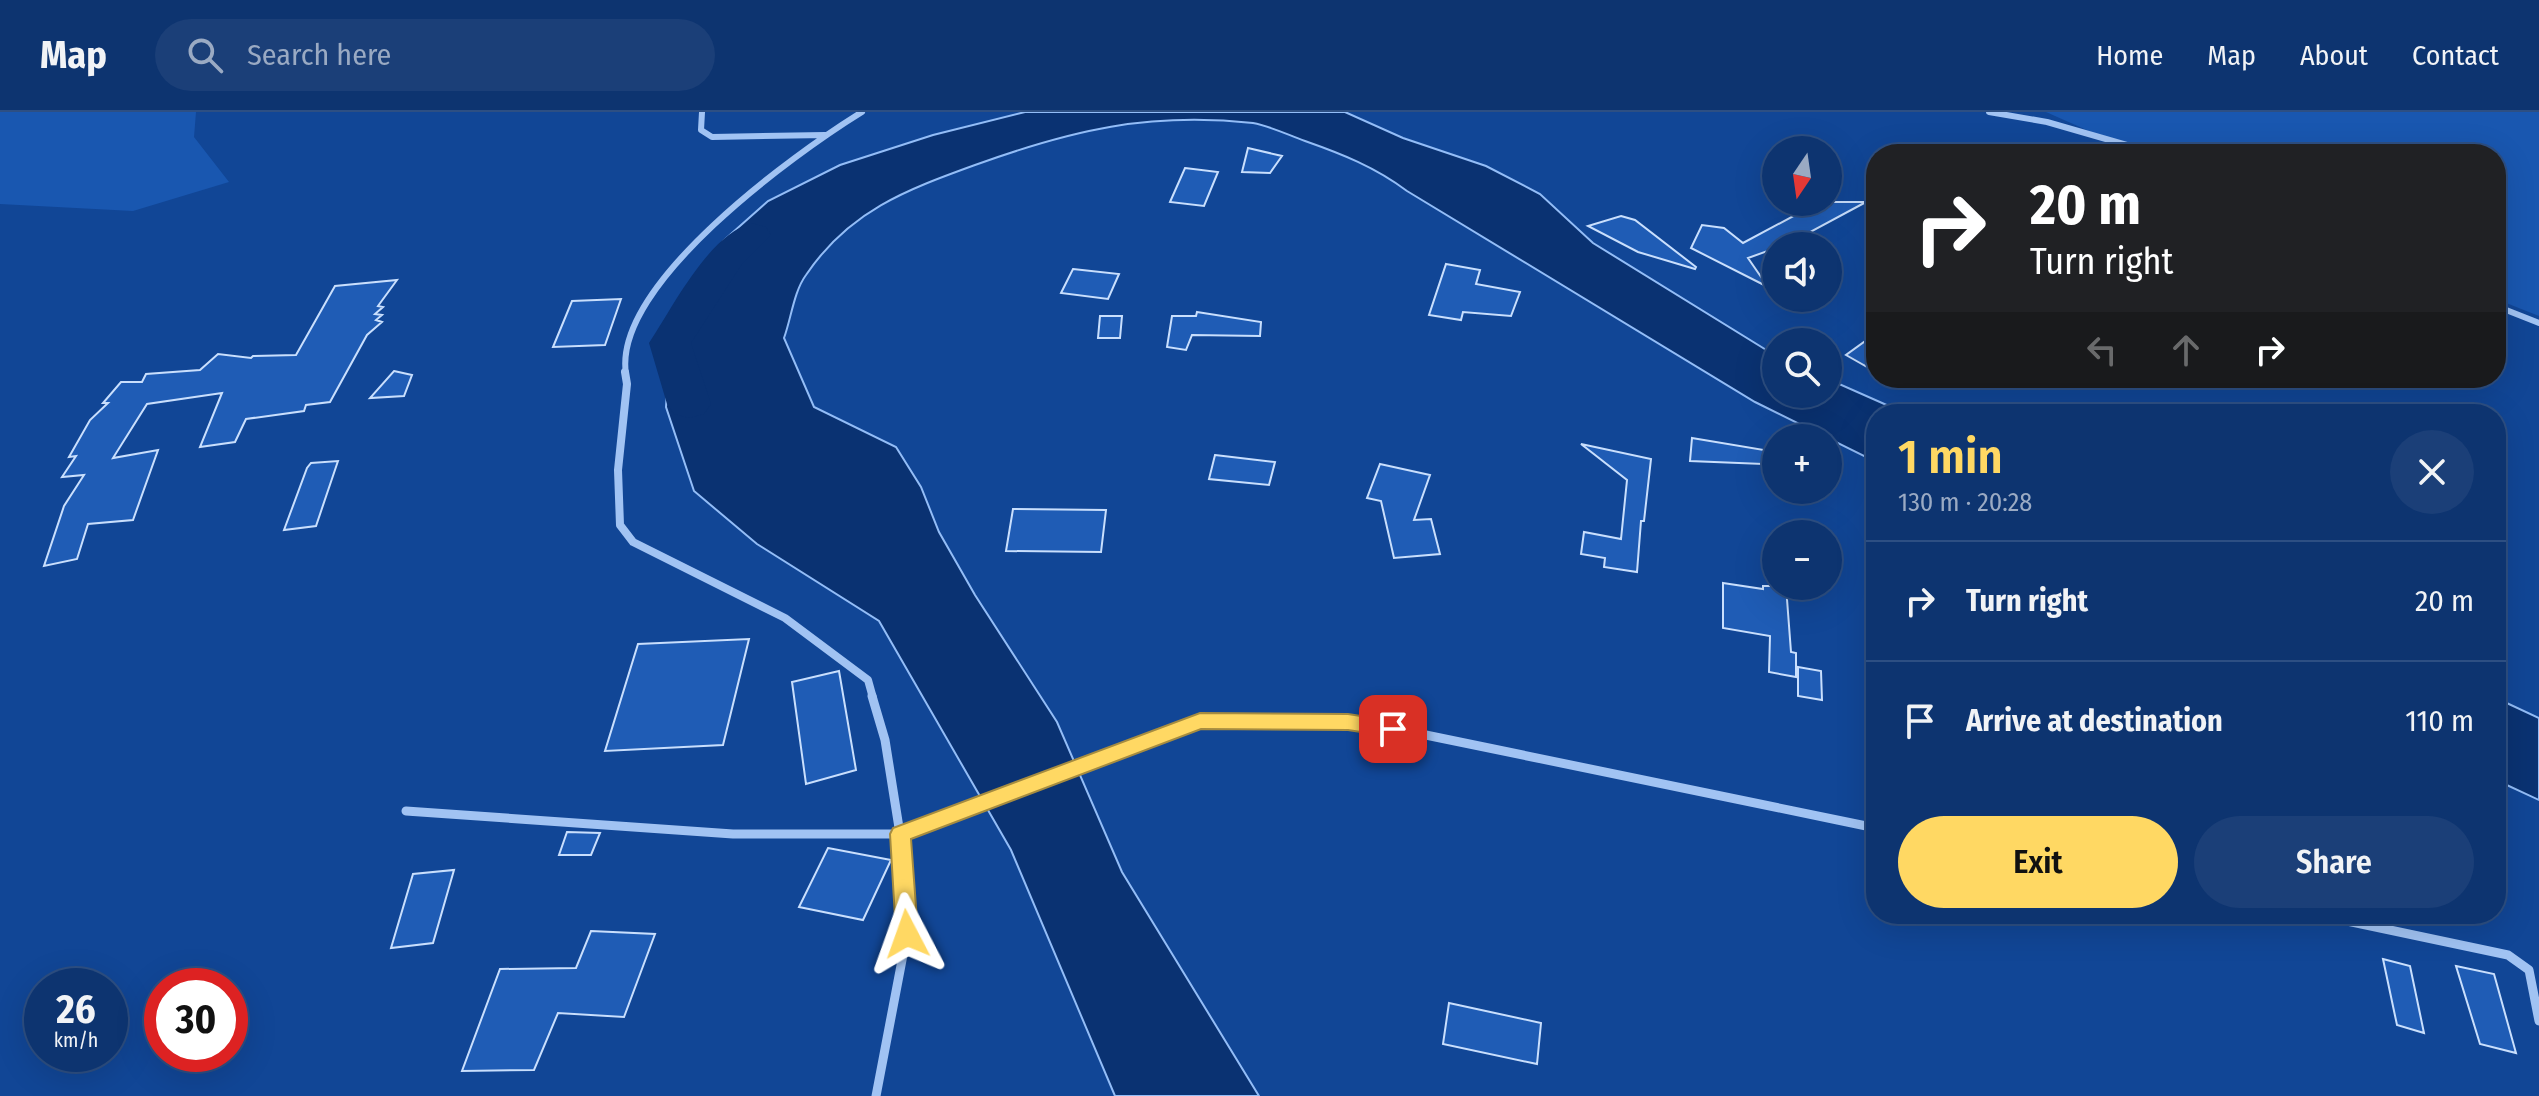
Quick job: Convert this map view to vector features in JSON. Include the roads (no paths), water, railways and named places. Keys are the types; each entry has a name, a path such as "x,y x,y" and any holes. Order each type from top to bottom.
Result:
{"street":[{"path":"702,112 701,130 712,137 825,135"},
{"path":"862,112 825,135 715,223 666,274 636,324 623,357 627,384 618,470 620,525 633,542 785,618 868,680 885,740 900,834 907,934 876,1096"},
{"path":"1989,112 2061,126 2123,144"},
{"path":"2506,310 2539,323"},
{"path":"406,811 733,834 900,834 1200,721 1348,722 1866,826"},
{"path":"2361,924 2508,955 2529,970 2539,1021"}],"waterway":[{"path":"689,404 670,343 727,256 752,235"}]}
